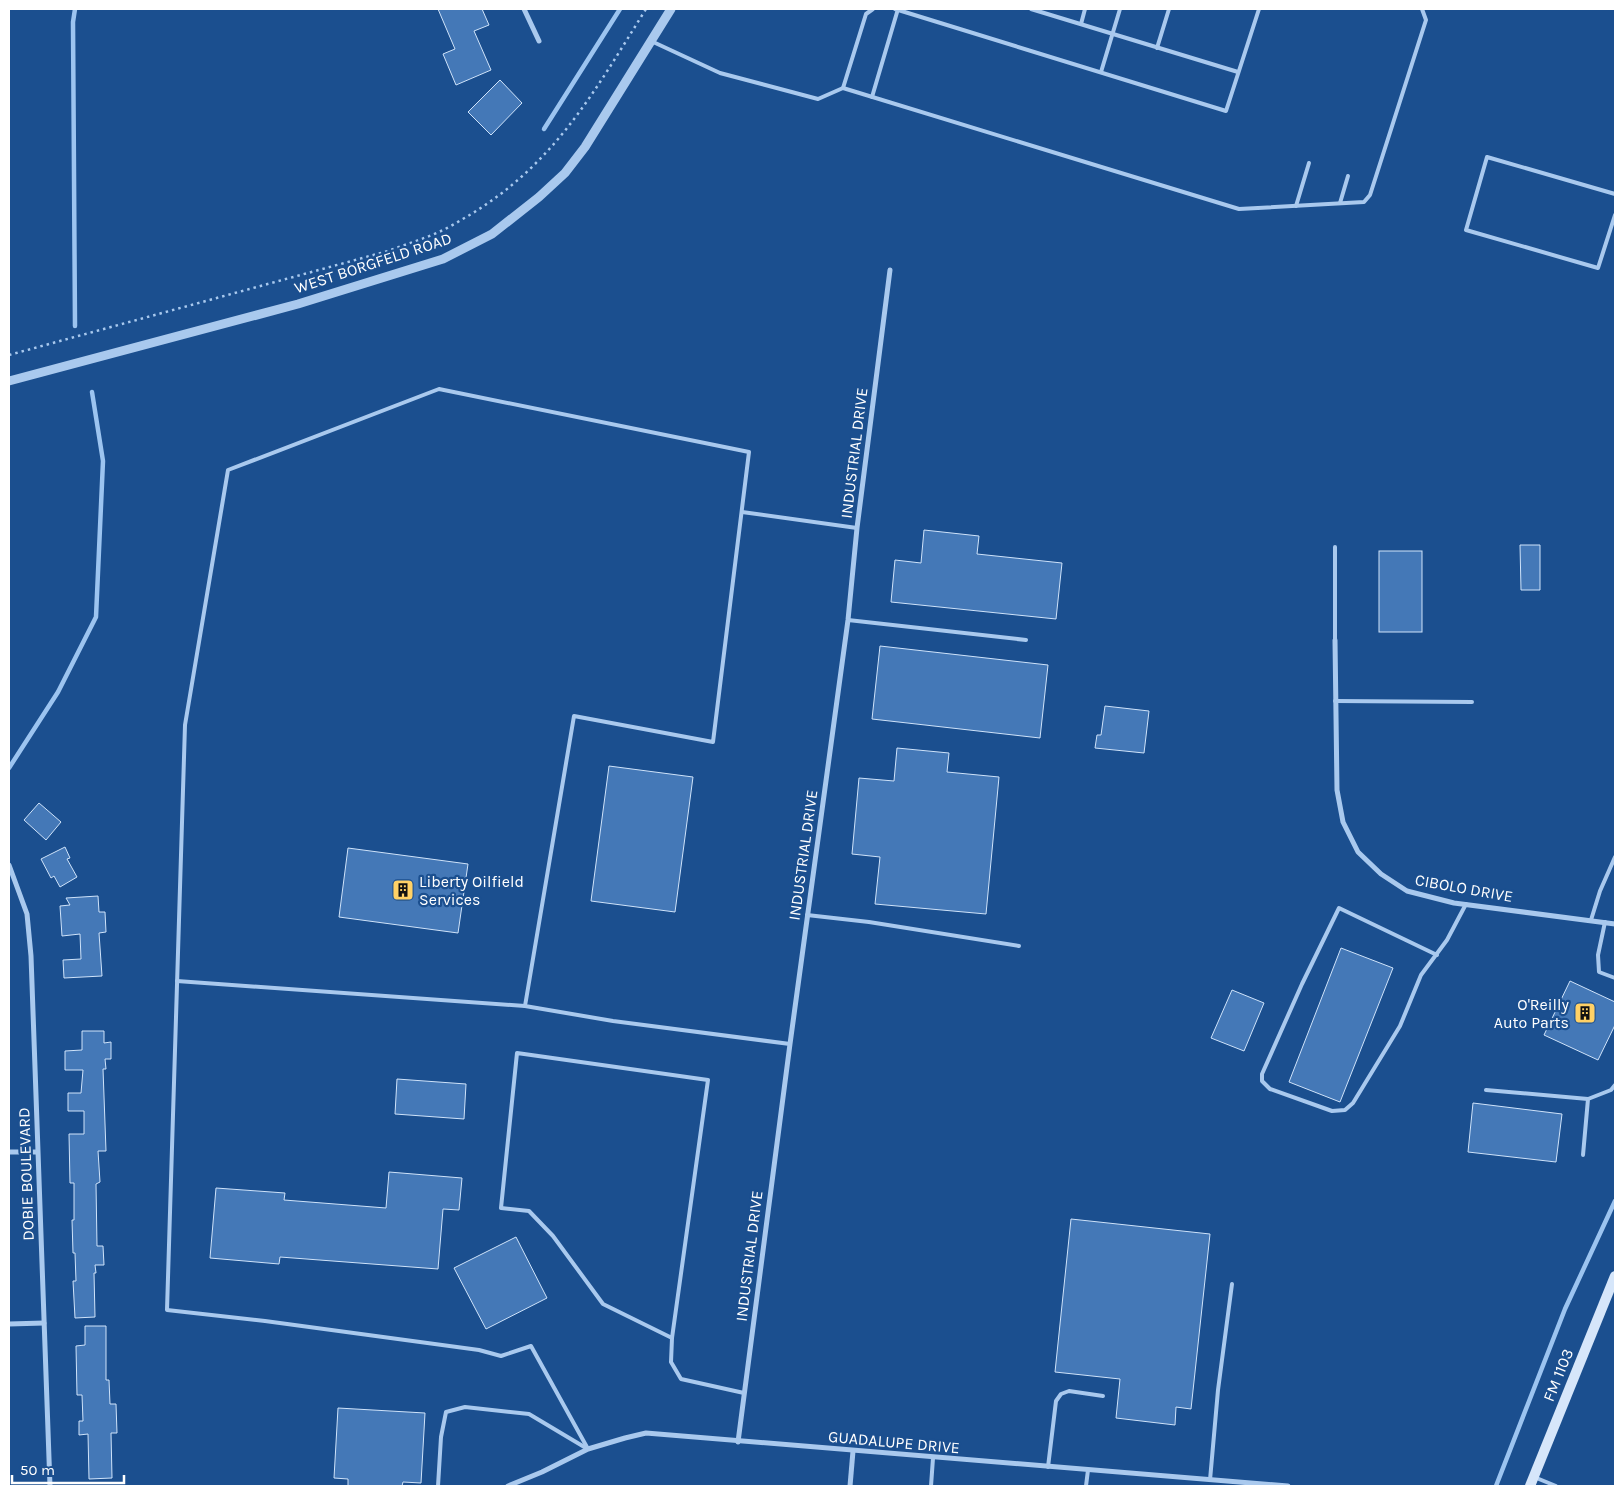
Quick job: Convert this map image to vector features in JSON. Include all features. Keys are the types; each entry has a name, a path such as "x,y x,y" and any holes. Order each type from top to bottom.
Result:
{"main road":[{"name":"FM 1103","path":"1532,1482 1614,1281"}],"street":[{"path":"524,9 539,41"},
{"name":"WEST BORGFELD ROAD","path":"9,380 307,302 443,259 492,234 540,197 565,173 585,147 671,9"},
{"name":"INDUSTRIAL DRIVE","path":"738,1442 807,915 848,620 857,528 890,270"},
{"name":"CIBOLO DRIVE","path":"1335,640 1336,790 1343,822 1358,852 1381,874 1407,891 1466,904 1615,924"},
{"name":"DOBIE BOULEVARD","path":"9,865 27,914 30,939 50,1486"},
{"path":"9,1152 37,1152"},
{"path":"9,1324 44,1323"},
{"name":"GUADALUPE DRIVE","path":"508,1486 542,1472 588,1449 646,1433 1288,1486"},
{"path":"850,1486 853,1451"}],"lane":[{"path":"843,88 866,14 873,9"},
{"path":"872,98 897,9 1226,111 1259,9"},
{"path":"1031,9 1238,72"},
{"path":"1080,24 1085,9"},
{"path":"1101,72 1120,9"},
{"path":"1157,48 1169,9"},
{"path":"651,41 720,74 818,99 843,88 1239,209 1364,202 1370,195 1426,20 1422,9"},
{"path":"1615,194 1487,157 1466,230 1598,268 1615,215"},
{"path":"1296,206 1309,163"},
{"path":"1340,203 1348,176"},
{"path":"526,1006 574,716 712,742 749,452 439,389 228,470 185,725 167,1310 265,1321 479,1350 501,1356 530,1346 588,1449"},
{"path":"742,512 857,528"},
{"path":"1335,547 1335,640"},
{"path":"848,620 1026,640"},
{"path":"1336,701 1472,702"},
{"path":"1592,920 1600,891 1615,858"},
{"path":"1437,954 1339,908 1274,1047 1262,1074 1262,1081 1270,1089 1332,1111 1345,1110 1353,1103 1400,1026 1422,975 1437,954 1447,940 1466,904"},
{"path":"807,915 869,922 1019,946"},
{"path":"1605,922 1598,955 1599,972 1615,978"},
{"path":"177,981 526,1006 613,1022 790,1044"},
{"path":"672,1338 603,1304 553,1236 529,1212 501,1208 517,1053 708,1080 672,1338 671,1362 681,1379 744,1393"},
{"path":"1486,1090 1588,1099 1611,1090 1615,1085"},
{"path":"1582,1155 1588,1099"},
{"path":"1210,1480 1218,1390 1232,1284"},
{"path":"1048,1467 1056,1402 1061,1394 1069,1392 1103,1396"},
{"path":"438,1486 441,1437 446,1412 465,1407 529,1414 588,1449"},
{"path":"931,1486 933,1458"},
{"path":"1086,1486 1088,1470"},
{"path":"1532,1482 1556,1486"}],"path":[{"path":"9,355 388,251 442,231 487,204 522,178 556,144 594,93 646,9"}],"building":[{"path":"438,9 482,9 489,25 474,31 491,70 456,85 443,54 455,49"},
{"path":"500,80 522,103 491,135 468,112"},
{"path":"924,530 979,536 977,554 1062,563 1056,619 891,602 895,560 921,563"},
{"path":"1520,545 1540,545 1540,590 1521,590"},
{"path":"1379,551 1422,551 1422,632 1379,632"},
{"path":"880,646 1048,665 1040,738 872,719"},
{"path":"1105,706 1149,711 1144,753 1095,748 1097,735 1101,735"},
{"path":"897,748 949,753 947,772 999,777 986,914 875,904 880,857 852,854 859,778 894,781"},
{"path":"609,766 693,777 675,912 591,901"},
{"path":"39,803 61,822 46,840 24,820"},
{"path":"65,847 70,858 67,859 77,877 60,887 54,876 51,878 41,859"},
{"name":"Liberty Oilfield Services","path":"348,848 468,864 458,933 339,917"},
{"path":"98,896 99,912 105,912 106,932 99,933 102,976 64,978 63,960 81,959 80,934 62,936 60,906 70,905 66,898"},
{"path":"1341,948 1393,968 1340,1102 1289,1082"},
{"name":"O'Reilly Auto Parts","path":"1570,981 1615,1002 1615,1025 1598,1060 1544,1035"},
{"path":"1232,990 1264,1003 1244,1051 1211,1038"},
{"path":"82,1031 104,1031 104,1043 111,1042 111,1059 105,1059 106,1069 103,1069 106,1151 98,1151 100,1182 96,1184 97,1246 103,1246 104,1265 95,1265 95,1317 75,1318 73,1281 76,1281 72,1220 74,1220 74,1183 70,1183 69,1134 84,1134 84,1111 68,1111 68,1093 81,1093 83,1070 65,1070 65,1051 82,1050"},
{"path":"397,1079 466,1084 464,1119 395,1114"},
{"path":"1473,1103 1562,1114 1556,1162 1468,1152"},
{"path":"389,1172 462,1178 459,1210 443,1209 438,1269 280,1257 279,1264 210,1258 216,1188 285,1193 284,1200 386,1208"},
{"path":"1071,1219 1210,1234 1191,1409 1176,1407 1175,1425 1116,1418 1120,1379 1055,1372"},
{"path":"516,1237 547,1298 486,1329 454,1268"},
{"path":"85,1326 106,1326 106,1380 109,1380 110,1404 116,1404 117,1433 111,1433 112,1478 89,1479 88,1434 79,1435 79,1421 83,1421 82,1395 77,1395 76,1346 85,1345"},
{"path":"338,1408 425,1413 421,1483 403,1482 402,1486 348,1486 348,1479 334,1478"}],"waterway":[{"path":"75,9 73,22 75,326"},
{"path":"544,129 620,9"},
{"path":"9,768 58,692 96,617 103,461 92,392"},
{"path":"1496,1486 1565,1309 1615,1201"}],"place":[{"name":"Liberty Oilfield Services","path":"403,890"},
{"name":"O'Reilly Auto Parts","path":"1585,1013"}]}
